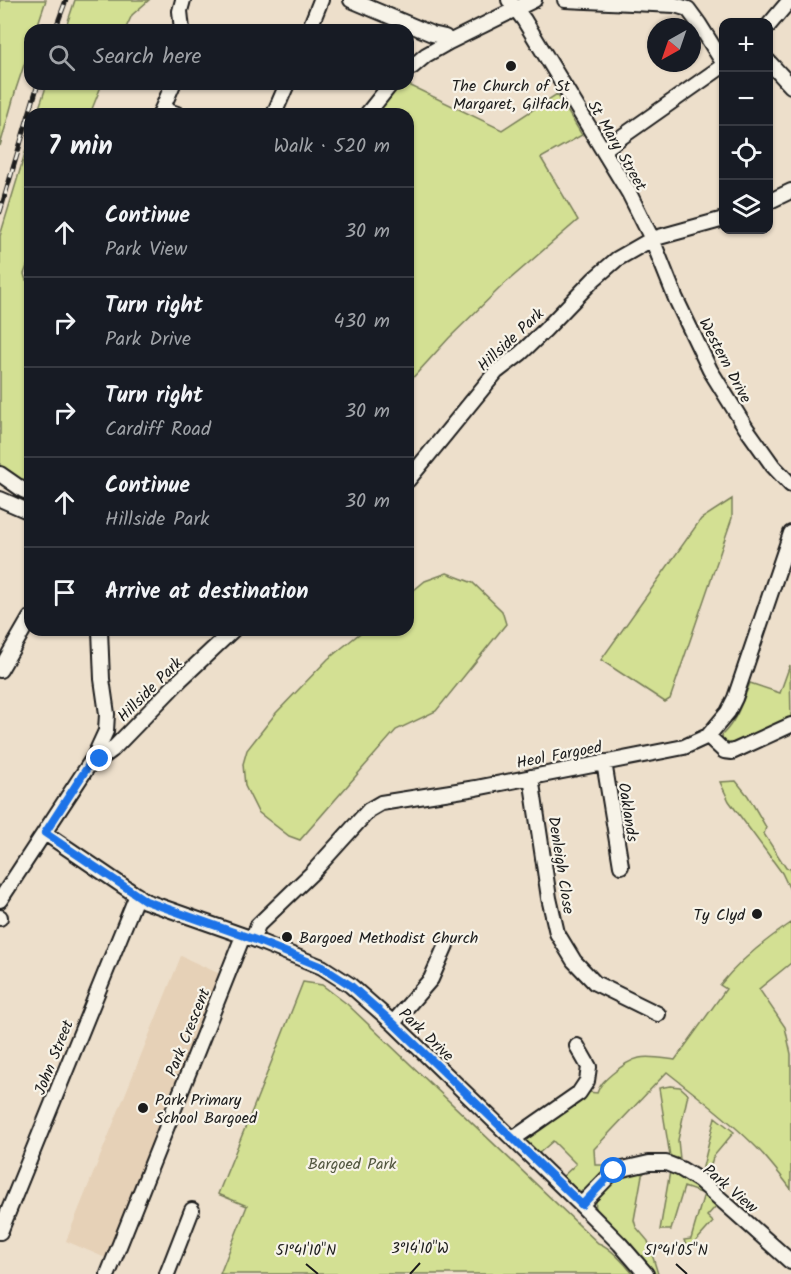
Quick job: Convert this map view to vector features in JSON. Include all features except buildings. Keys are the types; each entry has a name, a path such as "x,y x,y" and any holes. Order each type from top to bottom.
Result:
{"street":[{"path":"181,24 180,11 183,0"},
{"path":"311,24 321,0"},
{"path":"351,0 411,24"},
{"path":"414,62 512,4 534,0"},
{"path":"565,0 675,5 688,9 719,57"},
{"path":"773,20 790,0"},
{"name":"St Mary Street","path":"512,4 603,150 652,239"},
{"path":"414,25 438,35 429,41 414,60"},
{"path":"773,66 791,86"},
{"path":"603,150 719,67"},
{"path":"162,108 170,90"},
{"path":"276,108 284,90"},
{"path":"372,108 386,90"},
{"path":"773,200 791,191"},
{"name":"Hillside Park","path":"414,473 496,372 537,338 594,279 617,259 652,239 719,220"},
{"name":"Western Drive","path":"652,239 676,299 710,370 746,428 773,465 790,483"},
{"path":"0,474 24,490"},
{"path":"0,499 24,509"},
{"name":"Heol Fargoed","path":"248,937 312,873 369,810 381,803 476,788 684,747 708,735 728,712 735,698 791,533"},
{"path":"0,670 24,628"},
{"path":"94,757 106,731 107,714 102,679 100,636"},
{"name":"Hillside Park","path":"0,900 94,757 100,759 112,750 227,636"},
{"path":"708,735 724,752 732,752 791,725"},
{"name":"Oaklands","path":"604,762 621,866"},
{"name":"Denleigh Close","path":"531,777 549,898 557,933 574,961 595,982 658,1014"},
{"name":"Park Drive","path":"45,833 146,901 248,937 322,967 350,985 393,1023 582,1205 646,1274"},
{"name":"John Street","path":"0,1232 137,895"},
{"name":"Park Crescent","path":"108,1274 248,937"},
{"path":"393,1023 431,979 446,945"},
{"path":"513,1139 579,1093 586,1081 589,1067 577,1046"},
{"name":"Park View","path":"582,1205 614,1171 649,1163 666,1163 699,1180 791,1262"},
{"path":"166,1274 192,1210"}],"shaded area":[{"name":"Park Primary School Bargoed","path":"181,956 220,974 108,1259 66,1241"}],"green space":[{"path":"0,0 46,0 38,24 24,24 24,65 0,146"},
{"path":"75,0 149,0 132,15 128,24 67,24"},
{"path":"414,87 502,130 557,94 582,135 541,158 578,220 501,287 414,376 414,108 376,108 391,90 414,90"},
{"path":"45,90 100,90 92,108 39,108"},
{"path":"24,157 24,479 16,479 0,468 0,236"},
{"path":"732,499 732,518 670,699 665,702 601,660 701,519"},
{"path":"447,573 473,583 502,611 506,624 436,711 396,730 300,840 289,836 258,812 245,786 243,764 247,750 276,713 328,659 357,636 414,636 414,590 425,581"},
{"path":"790,665 791,723 732,749 723,743 722,735 742,704 750,683 780,693"},
{"path":"736,781 748,796 766,827 764,834 786,868 791,869 791,892 782,873 729,801 720,782"},
{"path":"791,923 791,963 759,989 785,1027 791,1054 791,1189 768,1159 742,1133 667,1072 594,1149 595,1165 605,1165 606,1173 589,1189 580,1191 561,1178 576,1164 553,1141 538,1154 522,1137 588,1092 597,1093 605,1080 628,1062 648,1057 675,1060 726,989 720,985 753,951"},
{"name":"Bargoed Park","path":"303,982 322,985 347,1004 598,1243 617,1256 633,1274 220,1274 247,1206 218,1194"},
{"path":"680,1087 688,1094 678,1140 680,1159 670,1156 659,1088"},
{"path":"715,1117 734,1132 713,1157 708,1176 702,1171"},
{"path":"648,1168 642,1175 634,1220 636,1227 648,1241 658,1274 652,1274 601,1217 596,1208 598,1197 613,1182 629,1172"},
{"path":"670,1171 679,1174 703,1192 684,1187 671,1230 660,1230"},
{"path":"706,1194 717,1205 707,1216 713,1222 688,1250 684,1240 691,1239 703,1197"}],"railway":[{"path":"57,24 66,0"},
{"path":"31,108 36,90"},
{"path":"0,212 24,131"}],"place":[{"name":"The Church of St Margaret, Gilfach","path":"511,66"},
{"name":"Ty Clyd","path":"757,914"},
{"name":"Bargoed Methodist Church","path":"287,937"},
{"name":"Park Primary School Bargoed","path":"143,1108"}],"route":[{"path":"100,759 94,757 45,833 146,901 310,962 350,985 393,1023 582,1205 614,1171"}]}
